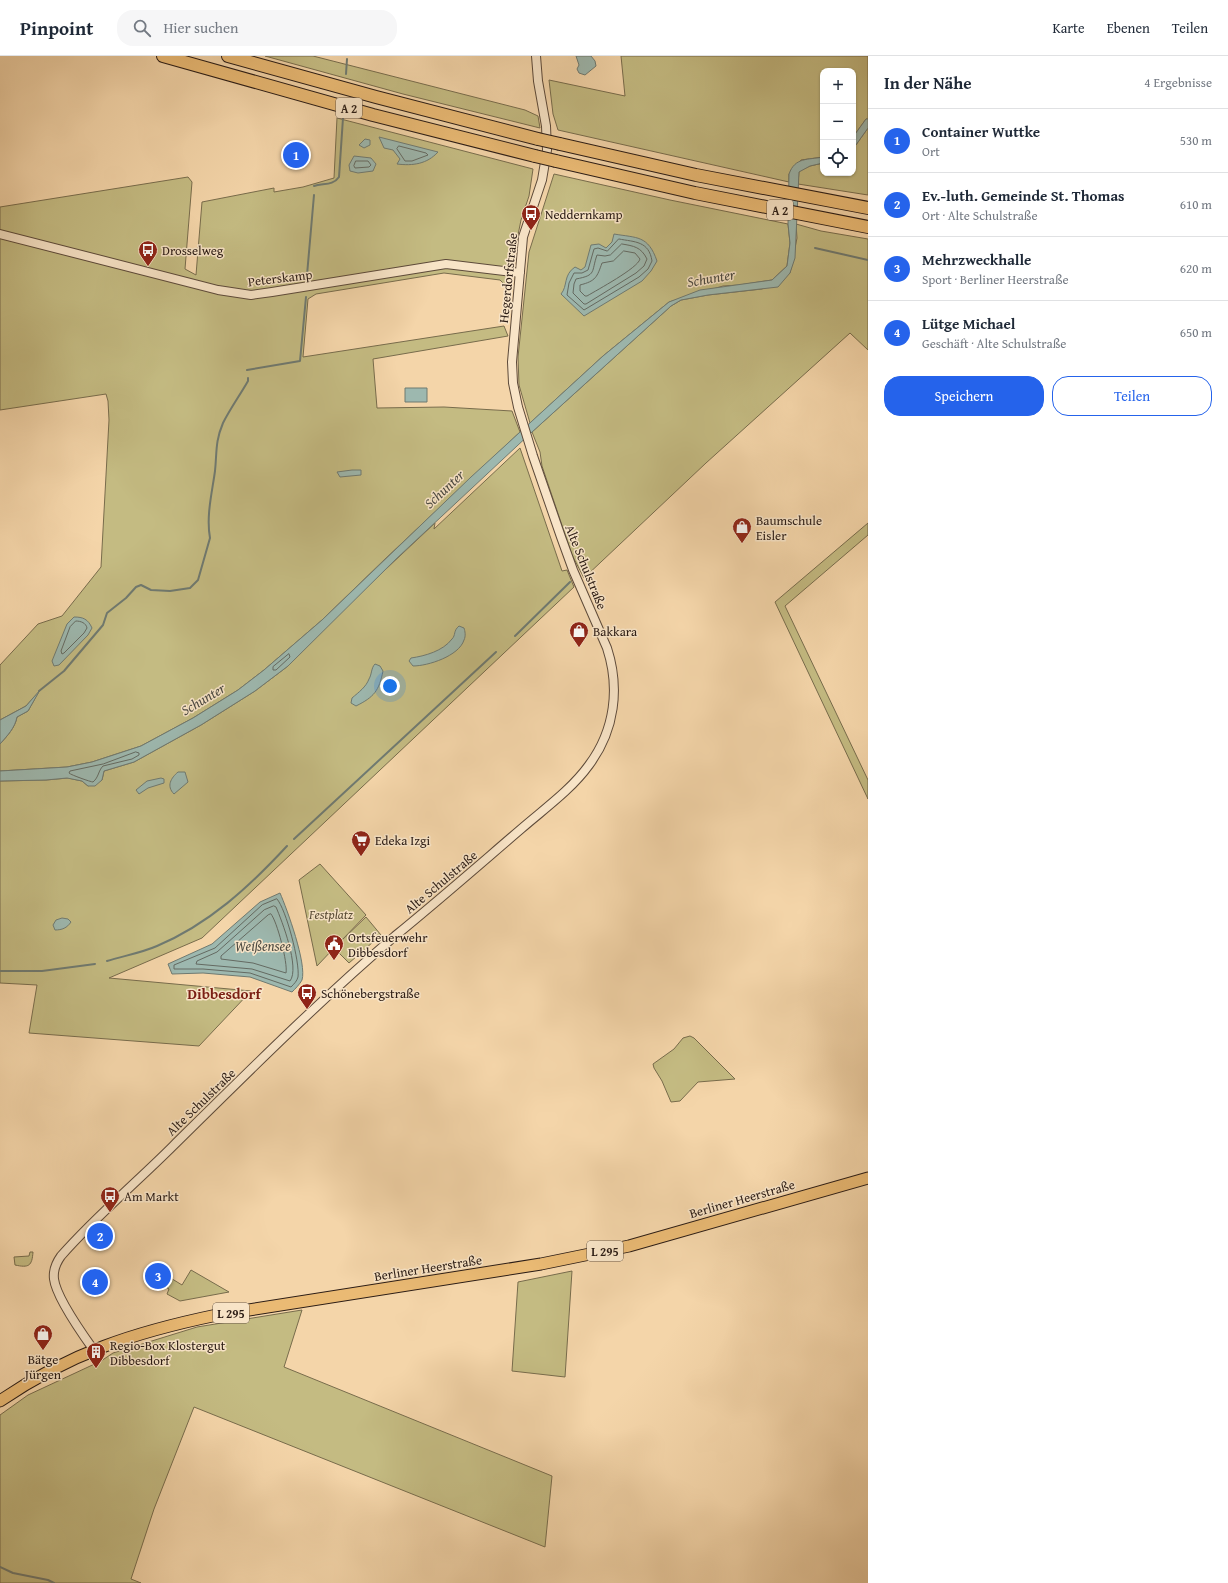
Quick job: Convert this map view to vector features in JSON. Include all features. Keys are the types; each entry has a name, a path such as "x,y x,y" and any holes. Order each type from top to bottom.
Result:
{"highway":[{"name":"A 2","path":"163,56 373,115 535,156 695,193 867,226"},
{"name":"A 2","path":"228,56 376,97 538,139 696,175 868,208"}],"main road":[{"name":"Berliner Heerstraße","path":"0,1401 57,1366 93,1350 168,1326 211,1317 585,1256 684,1231 868,1178"}],"street":[{"name":"Hegerdorfstraße","path":"534,456 515,394 512,374 523,237 542,180 547,150 546,126 538,81 536,56"},
{"name":"Peterskamp","path":"0,234 218,290 244,294 272,292 446,264 520,273"},
{"name":"Alte Schulstraße","path":"93,1350 72,1316 55,1283 54,1270 56,1263 61,1256 217,1103 360,967 577,780 589,765 599,748 613,714 614,697 611,661 607,648 573,570 534,456"}],"green space":[{"path":"265,56 313,56 525,110 538,116 540,128 403,94"},
{"path":"621,56 868,56 868,119 866,119 856,133 856,68 820,68 820,157 801,160 789,174 789,182 558,130 553,114 549,80 625,96"},
{"path":"337,118 533,169 529,196 521,220 513,260 508,264 507,287 500,280 444,273 316,294 308,299 303,357 504,326 508,336 373,359 377,408 444,407 512,411 520,432 322,620 264,670 238,690 193,718 141,746 92,762 67,767 0,771 0,744 13,728 17,717 28,711 38,693 26,706 0,720 0,665 38,624 62,616 101,567 109,420 106,394 0,410 0,207 188,177 192,182 185,269 196,275 202,202 274,188 274,192 303,187 334,178"},
{"path":"868,128 868,195 798,184 799,171 820,164 820,176 856,176 856,145"},
{"path":"554,174 788,224 790,243 787,266 772,280 723,286 669,302 603,356 530,423 519,385 518,357 529,252"},
{"path":"796,224 821,231 868,239 868,350 850,333 706,463 584,578 572,555 542,466 540,452 532,432 671,306 681,300 708,295 762,289 790,273 797,238"},
{"path":"520,448 562,571 567,570 574,587 202,938 109,978 251,991 199,1046 29,1033 37,985 0,983 0,781 68,778 82,781 88,786 102,780 104,771 134,762 201,725 255,691 288,666 353,600 435,523 434,529"},
{"path":"868,523 868,535 785,606 868,780 868,799 775,602"},
{"name":"Festplatz","path":"320,864 366,915 341,941 366,917 381,935 349,963 334,948 317,966 299,880"},
{"path":"690,1036 694,1038 735,1079 698,1082 680,1101 671,1102 653,1064 674,1049 683,1038"},
{"path":"30,1252 33,1252 32,1260 29,1265 15,1265 14,1257 29,1256"},
{"path":"191,1270 229,1292 180,1301 167,1294 169,1289 164,1286 169,1277 182,1285"},
{"path":"572,1271 565,1377 512,1371 518,1282"},
{"path":"302,1310 284,1367 552,1476 545,1547 194,1407 154,1509 131,1579 141,1583 0,1583 0,1415 28,1395 101,1361 113,1353 197,1327"}],"water":[{"path":"576,56 591,56 595,61 596,66 585,75 579,73 577,69 579,65"},
{"path":"866,119 868,119 868,128 856,145 856,133"},
{"path":"379,137 438,152 424,162 409,165 397,164 400,159 393,150 384,148"},
{"path":"365,139 370,140 370,145 364,148 359,145"},
{"path":"354,156 371,158 376,164 373,171 358,173 350,171 349,165"},
{"path":"820,157 820,164 810,166 799,172 795,258 790,273 778,287 708,295 681,300 671,306 532,432 396,559 288,666 255,691 201,725 134,762 104,771 102,780 95,786 88,786 82,781 67,778 0,781 0,771 67,767 92,762 141,746 193,718 238,690 264,670 322,620 471,477 603,356 669,302 700,290 772,280 787,266 790,243 788,224 789,174 798,162"},
{"path":"614,234 635,237 646,242 650,246 657,261 642,281 584,316 561,294 567,277 571,270 575,267 581,270 585,267 591,245 599,244 606,248 612,242"},
{"path":"405,388 427,388 427,402 405,402"},
{"path":"361,470 361,475 340,477 337,472"},
{"path":"74,617 85,619 89,622 92,628 88,635 59,665 54,666 52,661 67,624"},
{"path":"459,626 464,628 465,637 461,646 456,651 442,659 419,666 413,666 409,661 411,658 428,654 444,647 453,637"},
{"path":"375,664 380,666 383,671 380,684 375,693 367,700 356,706 351,703 352,698 366,684"},
{"path":"40,690 28,711 17,717 13,728 0,744 0,720 26,706"},
{"path":"178,772 185,772 188,782 174,794 170,788 170,782"},
{"path":"161,778 164,779 164,783 148,788 139,794 136,790 147,781"},
{"name":"Weißensee","path":"280,893 296,936 302,962 302,980 292,992 250,977 203,973 172,974 168,964 212,944 260,902"},
{"path":"62,918 68,919 71,922 68,926 60,930 55,930 53,925 56,920"}],"waterway":[{"path":"346,74 347,59"},
{"path":"314,186 334,182 339,177 343,118"},
{"path":"307,275 314,195"},
{"path":"815,248 868,260"},
{"path":"247,370 300,361 306,297"},
{"path":"39,691 64,671 103,625 107,613 126,598 136,587 141,585 151,590 170,591 190,588 198,580 210,538 209,513 219,436 223,423 248,381 248,378"},
{"path":"582,570 586,565"},
{"path":"515,636 570,582"},
{"path":"294,839 496,652"},
{"path":"107,961 151,948 194,927 211,916 243,890 287,846"},
{"path":"0,971 42,971 95,964"},
{"path":"0,1567 13,1573 48,1580 54,1583"}],"place":[{"name":"Container Wuttke","path":"296,155"},
{"name":"Neddernkamp","path":"531,231"},
{"name":"Drosselweg","path":"148,267"},
{"name":"Baumschule Eisler","path":"742,544"},
{"name":"Bakkara","path":"579,648"},
{"name":"Edeka Izgi","path":"361,857"},
{"name":"Ortsfeuerwehr Dibbesdorf","path":"334,961"},
{"name":"Schönebergstraße","path":"307,1010"},
{"name":"Am Markt","path":"110,1213"},
{"name":"Ev.-luth. Gemeinde St. Thomas","path":"100,1236"},
{"name":"Mehrzweckhalle","path":"158,1276"},
{"name":"Lütge Michael","path":"95,1282"},
{"name":"Bätge Jürgen","path":"43,1351"},
{"name":"Regio-Box Klostergut Dibbesdorf","path":"96,1369"}],"district":[{"name":"Dibbesdorf","path":"224,993"}],"water label":[{"name":"Schunter","path":"711,278"},
{"name":"Schunter","path":"444,489"},
{"name":"Schunter","path":"203,699"}]}
